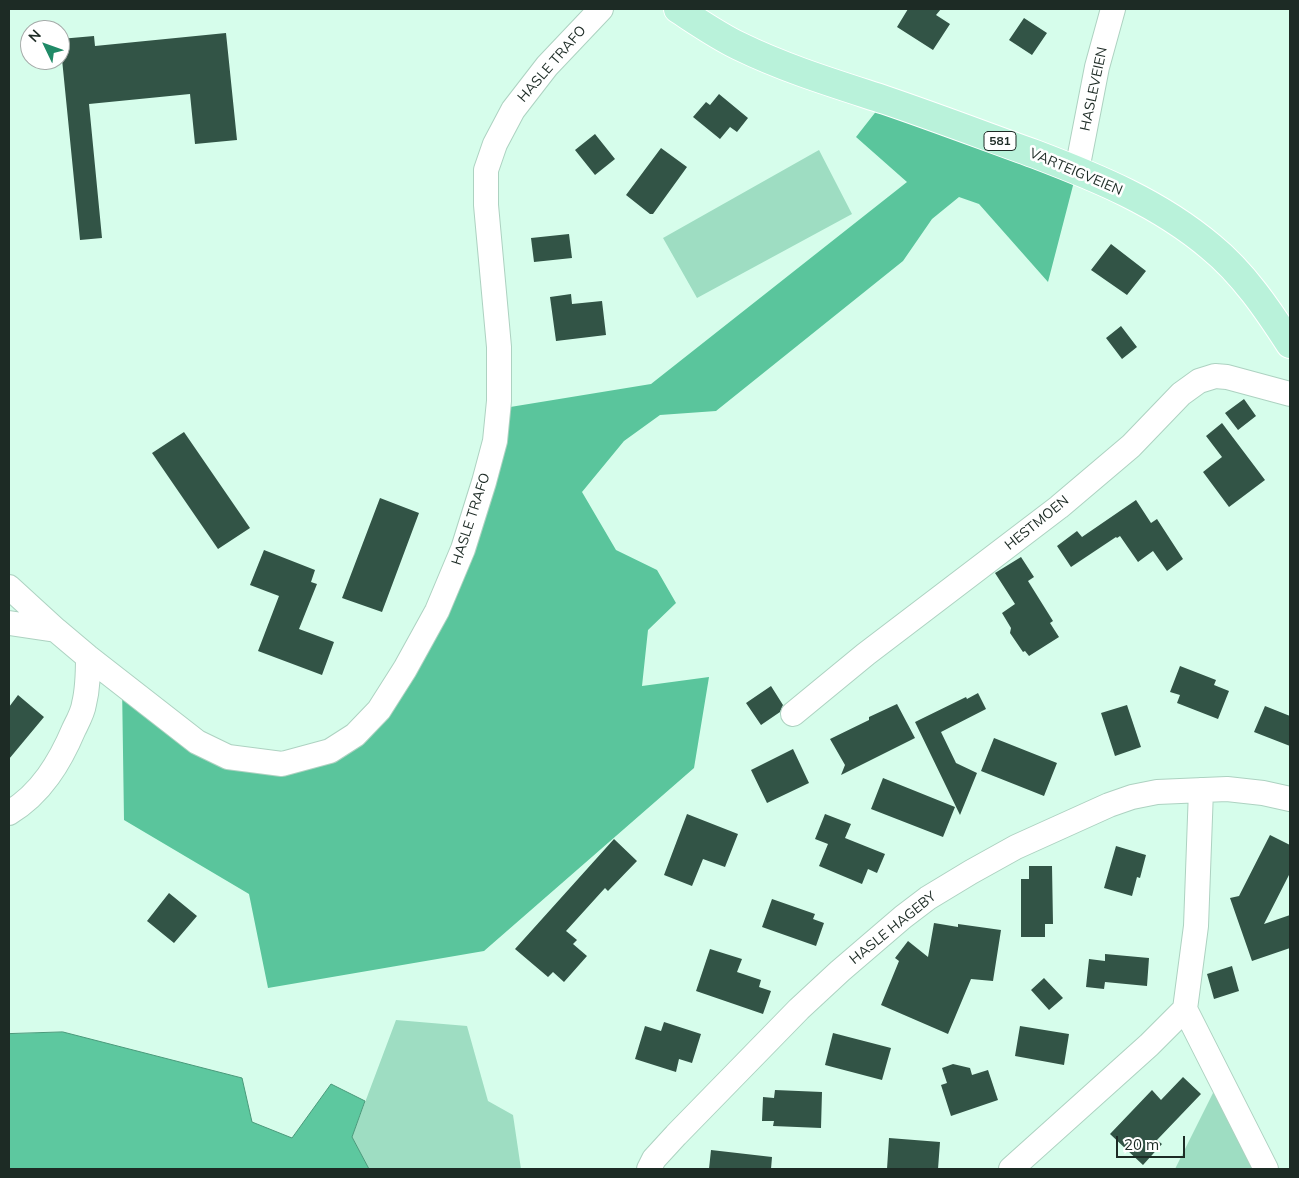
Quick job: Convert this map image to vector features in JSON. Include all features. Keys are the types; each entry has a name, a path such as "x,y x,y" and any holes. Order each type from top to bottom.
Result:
{"main road":[{"name":"VARTEIGVEIEN","path":"678,9 715,33 778,64 1077,170 1158,208 1208,244 1240,276 1290,344"}],"street":[{"name":"HASLE TRAFO","path":"9,587 88,657 197,742 228,757 282,764 330,751 355,735 379,710 406,669 441,602 463,549 484,482 494,441 499,401 499,347 486,205 486,170 495,144 513,110 547,66 601,9"},
{"name":"HASLEVEIEN","path":"1077,170 1097,67 1113,9"},
{"name":"HESTMOEN","path":"793,714 866,654 1059,506 1131,446 1181,394 1199,381 1215,376 1227,377 1290,394"},
{"path":"9,623 56,630"},
{"path":"9,813 29,799 43,784 63,756 84,706 88,682 88,657"},
{"name":"HASLE HAGEBY","path":"650,1169 654,1159 665,1147 799,1009 877,937 928,898 971,872 1016,847 1109,805 1132,797 1157,792 1227,789 1262,793 1290,799"},
{"path":"1201,790 1196,926 1185,1009 1266,1169"},
{"path":"1011,1169 1149,1045 1185,1009"}],"shaded area":[{"path":"885,100 1077,170 1048,282 979,204 959,197 932,219 903,261 716,411 660,415 624,441 582,492 616,550 657,570 676,603 648,630 642,686 709,677 694,768 484,951 268,988 249,894 124,820 122,684 169,721 253,761 355,735 437,611 498,409 651,384 907,182 856,137"},
{"path":"819,150 852,214 697,298 663,238"},
{"path":"396,1020 467,1026 488,1101 513,1115 521,1169 369,1169 352,1137"},
{"path":"63,1032 242,1078 252,1122 292,1138 331,1084 365,1101 352,1137 369,1169 9,1169 9,1034"},
{"path":"1216,1087 1255,1169 1175,1169"}],"building":[{"path":"908,9 941,9 936,15 950,24 933,50 897,27"},
{"path":"1024,18 1047,33 1032,55 1009,40"},
{"path":"226,33 237,140 195,144 190,94 89,104 102,238 80,240 63,70 70,70 70,38 94,36 95,46"},
{"path":"719,94 748,118 737,132 730,127 720,139 693,117 706,102 710,105"},
{"path":"595,134 615,159 595,175 575,150"},
{"path":"661,148 687,167 653,214 650,214 626,195"},
{"path":"569,234 572,258 534,262 531,238"},
{"path":"1111,244 1146,271 1127,295 1091,270"},
{"path":"571,294 572,304 602,301 606,335 556,341 550,297"},
{"path":"1121,326 1137,347 1122,359 1106,338"},
{"path":"1244,399 1256,416 1238,430 1225,413"},
{"path":"1222,423 1265,480 1229,507 1203,472 1222,457 1206,436"},
{"path":"184,432 250,528 218,549 152,453"},
{"path":"380,498 419,513 382,612 342,598"},
{"path":"1136,500 1151,523 1157,519 1183,559 1167,571 1153,551 1138,562 1120,536 1071,567 1057,546 1077,531 1082,537"},
{"path":"264,550 315,570 311,582 317,584 299,629 334,642 322,675 258,651 279,596 250,585"},
{"path":"1021,557 1034,577 1028,581 1053,621 1050,623 1059,637 1029,656 1025,651 1023,652 1010,633 1011,628 1002,613 1015,604 995,573"},
{"path":"1180,666 1216,680 1214,685 1229,691 1218,719 1177,703 1180,695 1170,692"},
{"path":"771,686 783,705 780,712 761,725 746,703"},
{"path":"978,693 986,709 941,732 956,763 977,773 960,815 915,722"},
{"path":"18,695 44,717 9,759 9,707"},
{"path":"897,704 915,738 841,775 845,765 830,739"},
{"path":"1127,705 1141,747 1115,756 1101,713"},
{"path":"1265,706 1290,716 1290,746 1254,732"},
{"path":"994,738 1057,763 1044,796 981,771"},
{"path":"793,749 809,783 767,803 751,770"},
{"path":"883,778 955,807 943,837 871,809"},
{"path":"687,814 738,834 725,867 703,859 692,886 664,875"},
{"path":"825,814 851,824 845,838 885,854 877,873 868,869 862,884 819,866 828,844 815,839"},
{"path":"1270,835 1290,845 1290,873 1264,924 1290,915 1290,948 1252,961 1230,898 1239,896"},
{"path":"614,839 637,861 608,891 605,888 566,931 577,940 573,944 587,956 564,982 553,972 548,977 515,949"},
{"path":"1116,846 1146,855 1140,878 1137,877 1132,896 1104,888"},
{"path":"1029,866 1052,866 1053,924 1045,924 1045,937 1021,937 1021,879 1029,879"},
{"path":"169,893 197,916 174,943 147,921"},
{"path":"772,899 815,914 813,919 824,923 816,946 762,927"},
{"path":"934,923 1001,930 993,981 971,979 948,1034 881,1005 899,961 895,958 908,941 928,957"},
{"path":"710,949 742,959 737,972 761,980 759,987 771,991 763,1014 696,991"},
{"path":"1105,954 1149,958 1147,986 1105,982 1104,989 1086,987 1089,959 1105,961"},
{"path":"1232,966 1239,991 1214,999 1207,974"},
{"path":"1044,978 1063,998 1049,1010 1031,990"},
{"path":"664,1022 701,1034 692,1063 679,1059 676,1072 635,1059 645,1026 661,1031"},
{"path":"1020,1026 1069,1034 1064,1065 1015,1056"},
{"path":"833,1033 891,1048 882,1080 825,1065"},
{"path":"953,1064 970,1068 972,1075 988,1070 998,1100 951,1116 941,1085 947,1083 942,1068"},
{"path":"1183,1077 1201,1094 1157,1140 1162,1144 1143,1165 1110,1134 1152,1090 1161,1100"},
{"path":"775,1090 822,1092 821,1128 773,1126 774,1121 762,1121 763,1097 774,1098"},
{"path":"889,1138 940,1142 938,1169 887,1169"},
{"path":"711,1150 772,1157 771,1169 709,1169"}]}
